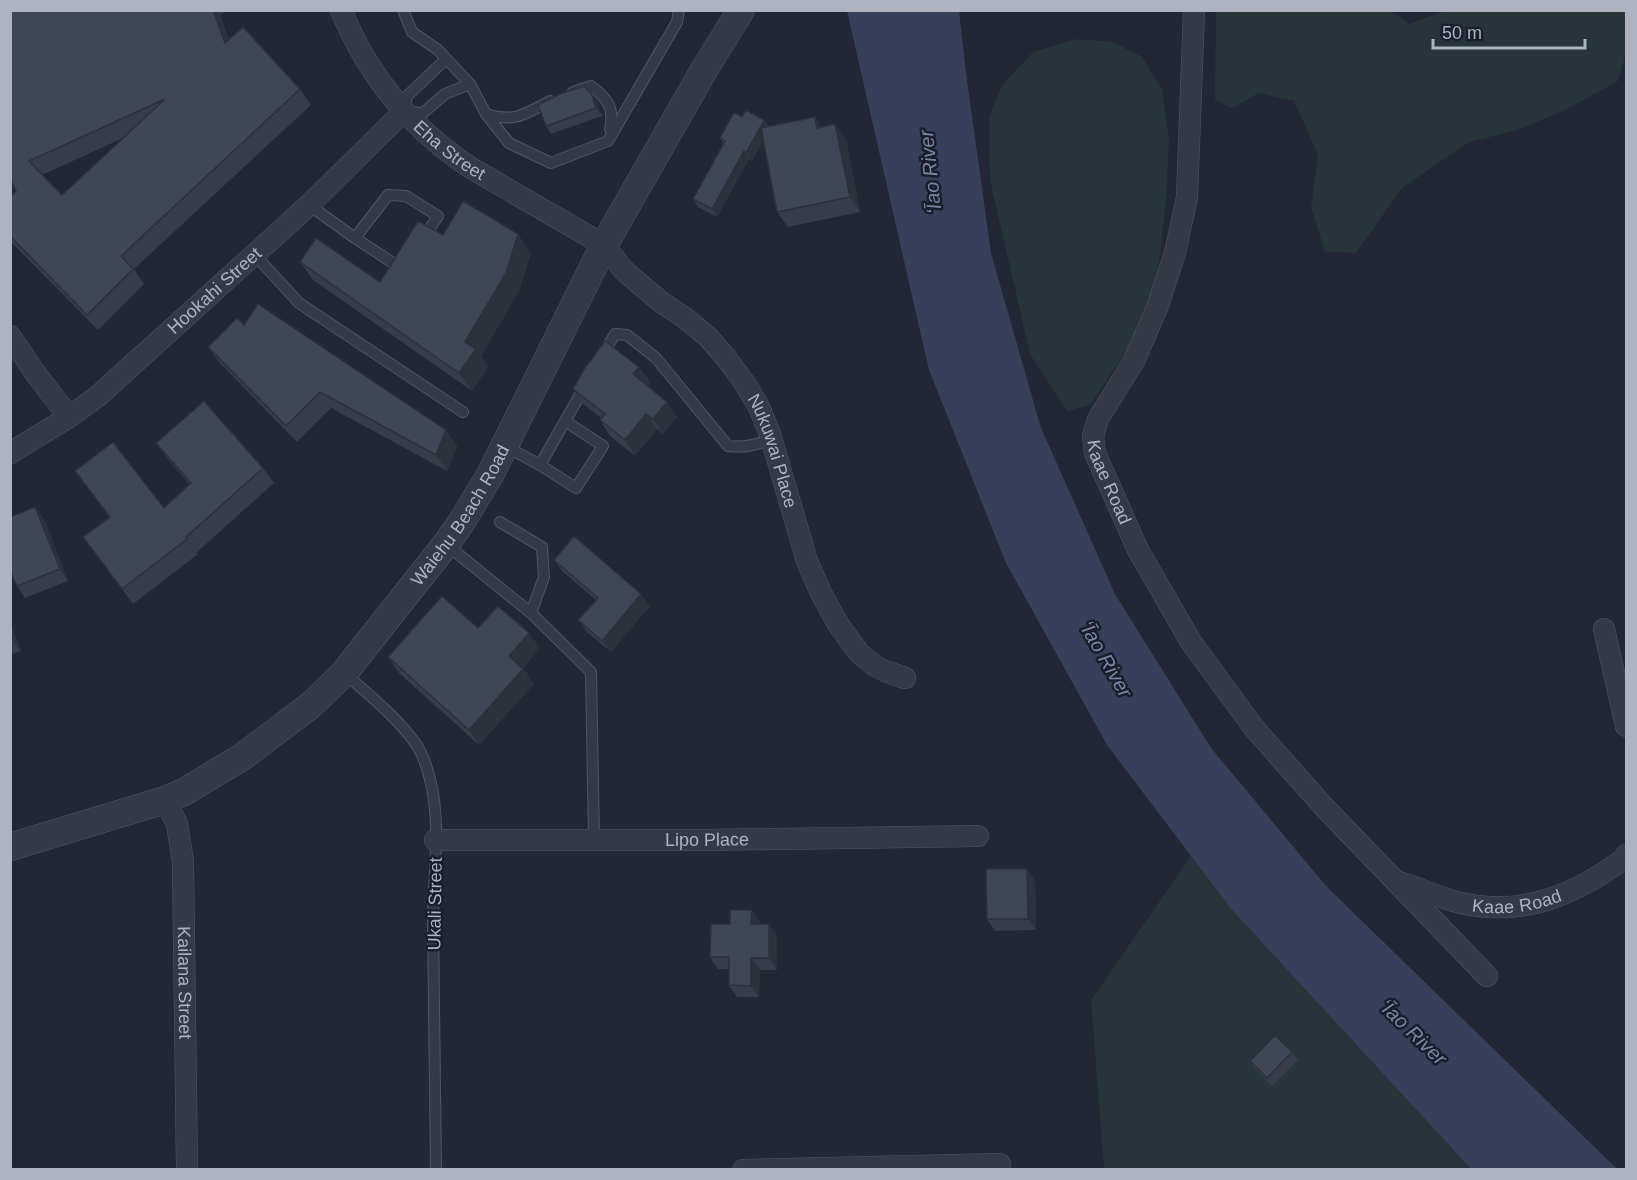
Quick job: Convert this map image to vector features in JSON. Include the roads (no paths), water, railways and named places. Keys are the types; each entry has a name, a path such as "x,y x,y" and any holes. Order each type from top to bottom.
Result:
{"street":[{"name":"Eha Street","path":"341,10 365,61 387,92 421,130 461,162 604,245"},
{"name":"Waiehu Beach Road","path":"10,847 165,800 184,792 243,757 310,705 344,673 446,544 490,476 604,245 741,10"},
{"name":"Kaae Road","path":"1194,10 1187,197 1174,253 1157,308 1134,361 1098,419 1093,436 1095,453 1138,550 1191,642 1254,728 1324,807 1487,976"},
{"name":"Hookahi Street","path":"10,453 69,417 98,396 309,205 404,111"},
{"name":"Nukuwai Place","path":"604,245 629,275 708,337 744,382 759,407 771,439 807,561 821,593 838,624 859,653 875,666 905,678"},
{"path":"10,336 69,417"},
{"path":"1604,629 1626,726"},
{"name":"Kailana Street","path":"165,800 177,824 183,862 187,1170"},
{"name":"Lipo Place","path":"435,840 703,840 978,836"},
{"name":"Kaae Road","path":"1396,881 1461,903 1504,907 1525,905 1566,894 1600,876 1626,855"},
{"path":"743,1170 1000,1164"}],"lane":[{"path":"403,10 412,32 438,50 470,84 486,114 509,143 550,163 608,141 676,22 679,10"},
{"path":"446,59 407,96 404,111 423,113 445,94 470,84"},
{"path":"486,114 501,119 518,118 560,96 591,86 605,97 613,117 608,141"},
{"path":"309,205 355,238 402,269 438,216 406,196 388,195 355,238"},
{"path":"254,254 299,303 464,412"},
{"path":"540,465 615,334 627,335 656,358 728,446 752,446 771,439"},
{"path":"505,445 576,488 603,446 566,421"},
{"path":"500,522 542,547 544,577 531,613"},
{"path":"446,544 531,613 591,672 594,840"},
{"name":"Ukali Street","path":"344,673 408,733 421,753 431,778 436,823 434,920 436,1170"}],"water":[{"name":"ʻĪao River","path":"847,11 959,11 991,253 1041,428 1115,594 1211,748 1327,887 1617,1169 1471,1169 1232,910 1107,745 1006,563 929,370"}]}
